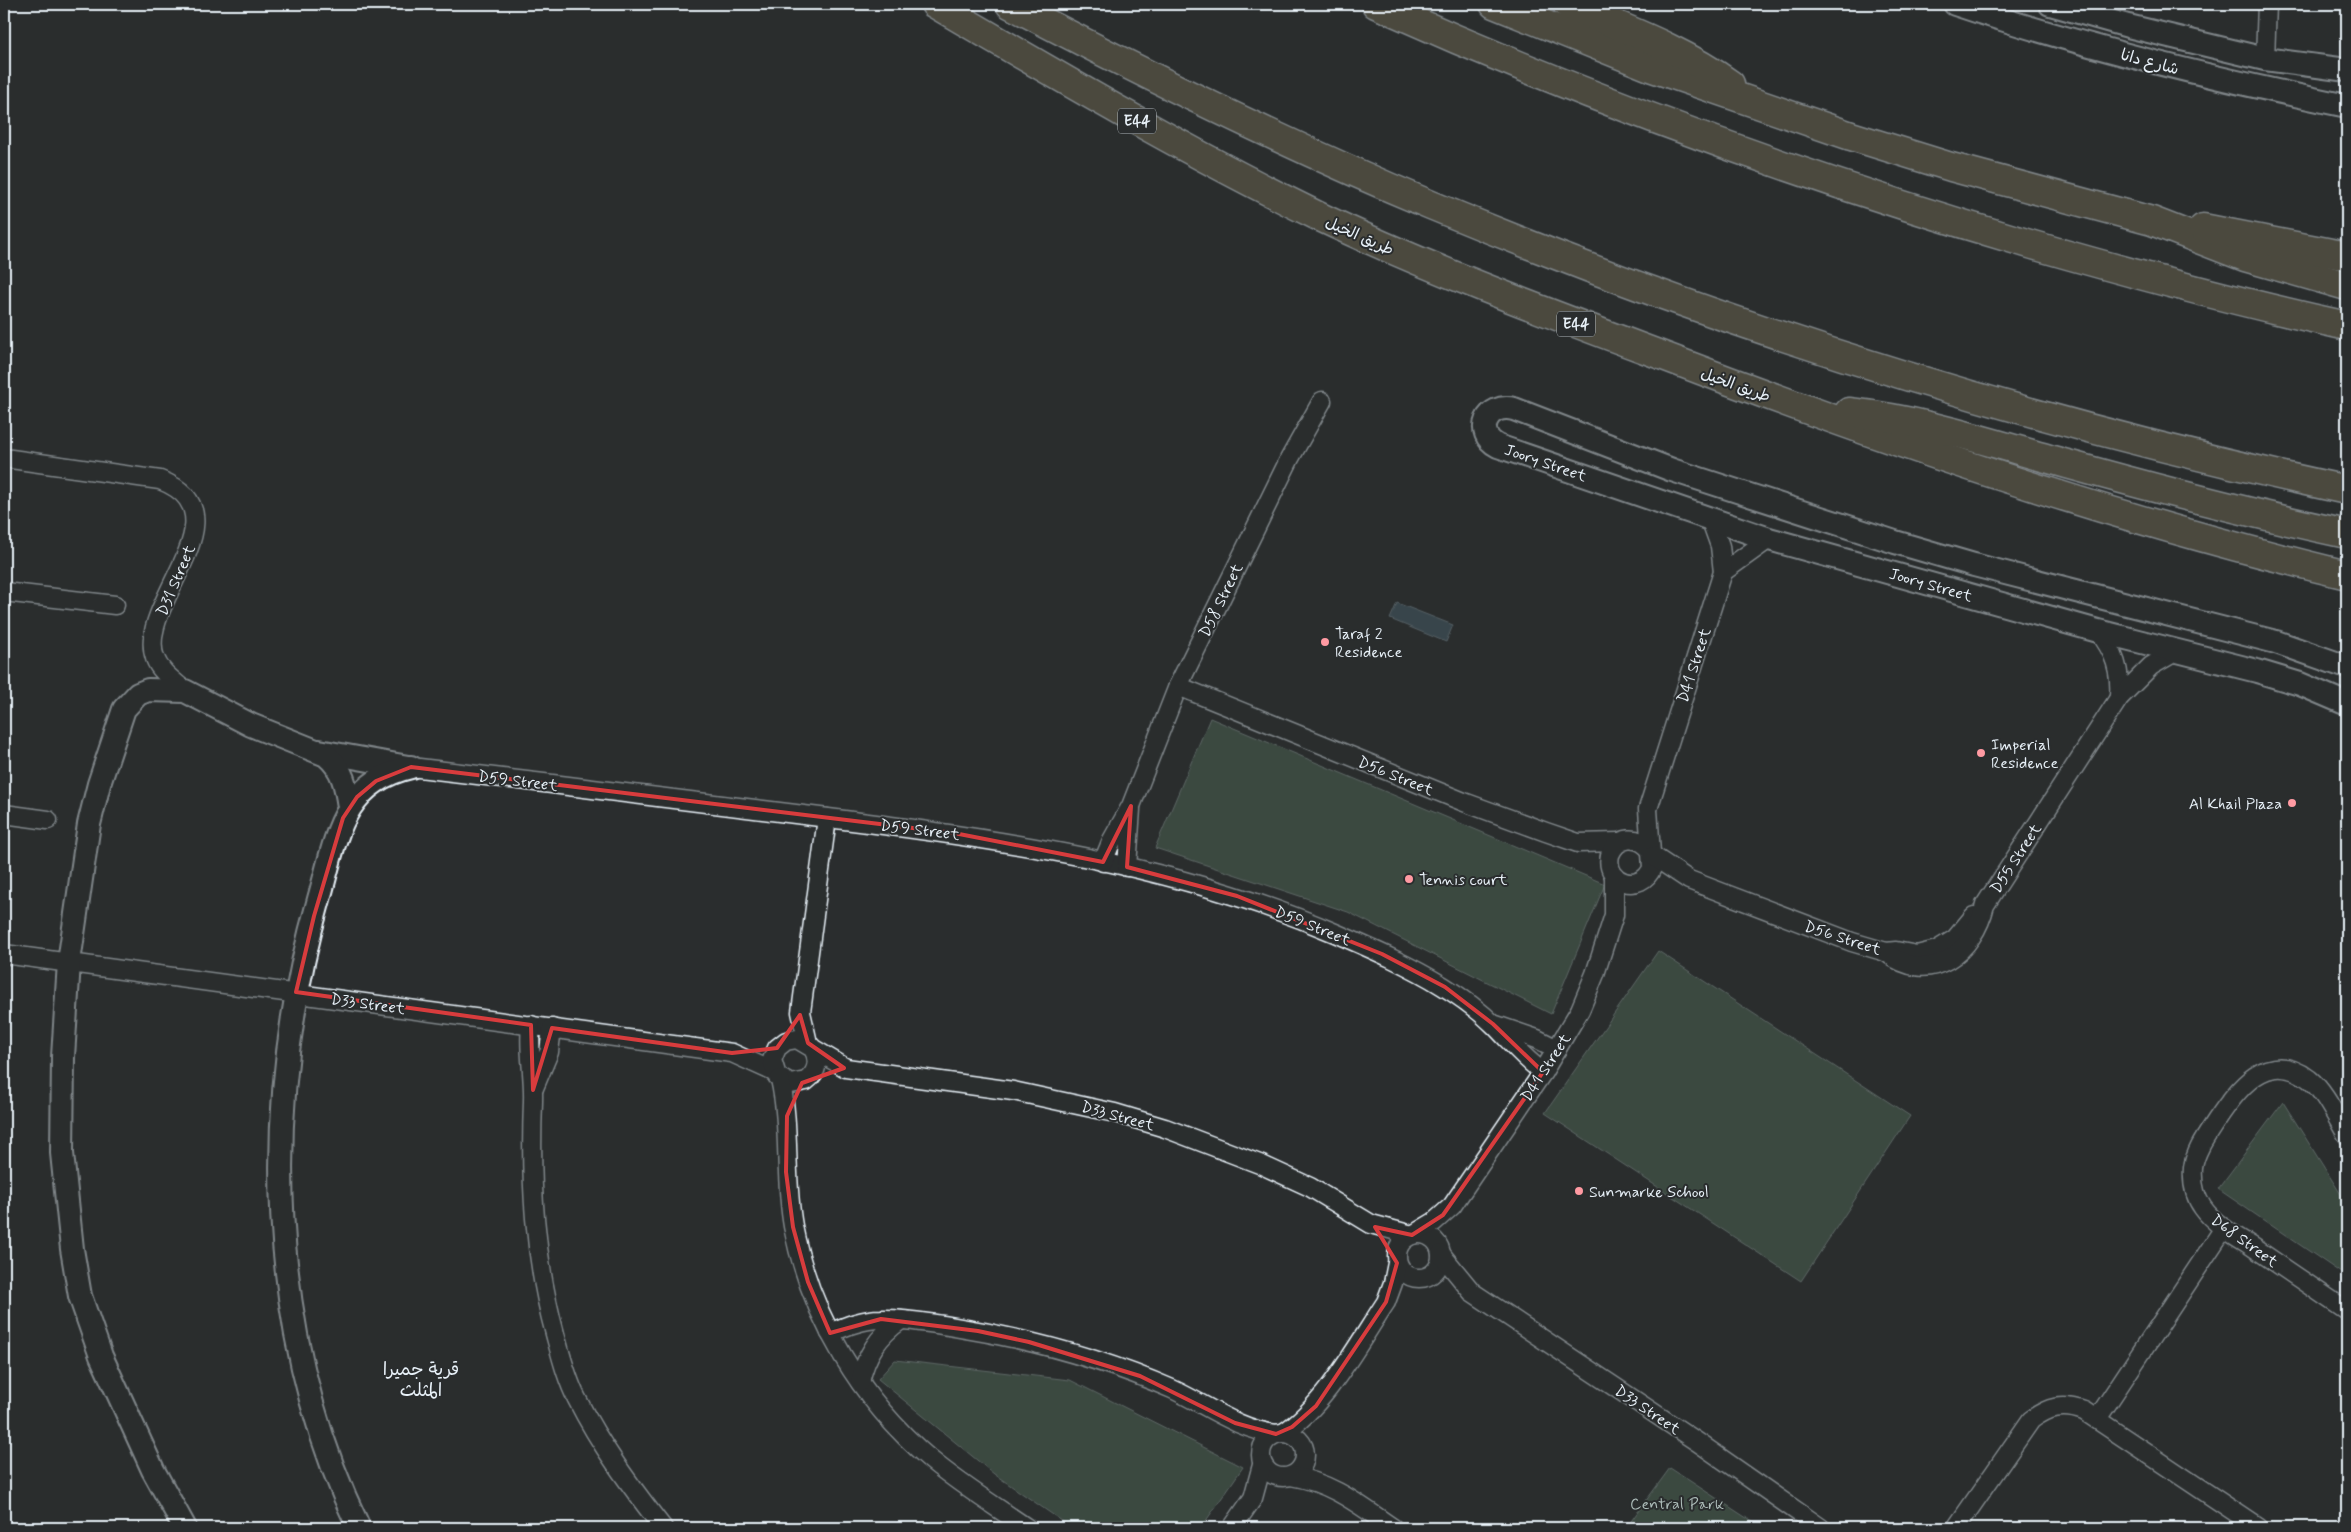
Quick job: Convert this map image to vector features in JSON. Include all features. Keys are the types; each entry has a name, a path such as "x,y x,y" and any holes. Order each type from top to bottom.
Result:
{"highway":[{"name":"طريق الخيل","path":"935,4 1178,144 1321,217 1484,289 1810,411 2014,480 2278,558 2347,574"},
{"path":"1010,4 1164,82 1333,163 1428,204 1627,283 1784,338 1946,389 2175,450 2347,490"},
{"path":"1376,4 1637,114 1787,168 1966,225 2087,260 2208,293 2347,326"},
{"path":"1494,4 1645,64 1752,103 1950,167 2152,221 2245,256 2347,286"},
{"path":"1567,4 1690,58 1712,72 1752,103"},
{"path":"2152,221 2234,233 2347,256"},
{"path":"1810,411 1878,415 1920,423 2112,476 2347,534"}],"street":[{"name":"شارع دانا","path":"1955,4 2020,26 2237,84 2347,106"},
{"name":"شارع دانا","path":"2053,4 2265,59 2347,70"},
{"path":"2265,59 2267,4"},
{"name":"D58 Street","path":"1103,862 1112,840 1131,806 1178,686 1290,458 1322,401"},
{"name":"Joory Street","path":"2347,667 2276,642 1983,567 1886,539 1672,470 1514,409 1502,407 1490,414 1485,426 1488,438 1498,446 1712,521 1769,539 2098,631 2257,671 2300,684 2347,704"},
{"name":"D31 Street","path":"4,458 160,480 179,490 186,498 194,518 192,539 161,612 153,635 152,647 159,666 185,691"},
{"name":"D41 Street","path":"1621,841 1648,809 1723,572 1720,546 1712,521"},
{"path":"1723,572 1769,539"},
{"path":"4,592 115,606"},
{"path":"2098,631 2114,655 2120,683 2119,698"},
{"name":"D55 Street","path":"1985,905 2119,698 2151,666 2177,651"},
{"name":"D56 Street","path":"1178,686 1455,798 1578,843 1621,841"},
{"path":"185,1528 153,1470 126,1414 102,1356 80,1296 70,1239 62,1153 63,1057 70,962 89,824 99,784 124,709 138,694 148,690 185,691 251,725 314,750 335,763 346,785 349,807"},
{"name":"D59 Street","path":"314,750 411,767 954,833 1066,853 1127,867 1228,894 1320,926 1382,954 1445,987 1493,1024 1522,1055 1543,1072"},
{"path":"359,1528 339,1479 309,1387 298,1339 287,1272 281,1194 282,1096 296,992 314,916 343,818 349,807 376,781 387,774 411,767"},
{"name":"D58 Street","path":"1127,867 1131,806"},
{"name":"D41 Street","path":"1648,809 1652,853"},
{"path":"4,814 48,820"},
{"path":"787,1116 806,1081 817,1067 817,1060 810,1045 801,1012 827,818"},
{"path":"1578,843 1624,883 1641,881 1652,868 1652,853 1639,841 1621,841 1612,850 1611,871"},
{"name":"D56 Street","path":"1652,853 1689,880 1852,942 1886,952 1896,951 1917,954 1937,950 1955,939 1985,905"},
{"name":"D41 Street","path":"1611,871 1614,915"},
{"name":"D56 Street","path":"1641,881 1689,880"},
{"name":"D41 Street","path":"1413,1235 1434,1222 1452,1206 1543,1072 1588,992 1614,915 1641,881"},
{"name":"D33 Street","path":"4,954 296,992 732,1053 779,1046"},
{"path":"801,1012 772,1060 787,1116 786,1172 793,1228 808,1282 830,1333 860,1382 905,1436 932,1460 1027,1528"},
{"name":"D59 Street","path":"1493,1024 1536,1039 1557,1049"},
{"path":"531,1025 529,1050 533,1090 531,1168 534,1215 543,1280 560,1354 576,1398 627,1481 663,1528"},
{"path":"533,1090 548,1052 552,1028"},
{"path":"779,1046 791,1039 810,1045"},
{"name":"D33 Street","path":"810,1045 846,1068 1047,1098 1115,1113 1165,1128 1262,1165 1310,1187 1371,1224 1413,1235"},
{"name":"D33 Street","path":"732,1053 777,1075"},
{"name":"D33 Street","path":"806,1081 846,1068"},
{"name":"D68 Street","path":"2347,1135 2318,1088 2300,1074 2284,1069 2267,1070 2247,1080 2209,1132 2197,1153 2193,1166 2192,1181 2202,1207 2224,1228 2347,1311"},
{"path":"777,1075 791,1084 806,1081"},
{"name":"D41 Street","path":"1440,1252 1452,1206"},
{"name":"D33 Street","path":"1371,1224 1396,1260"},
{"path":"2097,1419 2224,1228"},
{"path":"1253,1498 1262,1462 1262,1447 1265,1441 1300,1421 1316,1406 1386,1302 1393,1283 1398,1246 1413,1235 1430,1237 1440,1252 1436,1271 1401,1289 1386,1302"},
{"name":"D33 Street","path":"1440,1252 1472,1292 1691,1437 1821,1528"},
{"path":"1396,1260 1407,1276 1422,1278"},
{"name":"D33 Street","path":"1422,1278 1472,1292"},
{"path":"830,1333 868,1320 901,1320 978,1331 1048,1347 1104,1363 1173,1390 1235,1423 1294,1435 1337,1490"},
{"path":"860,1382 867,1358 874,1346 886,1332 901,1320"},
{"path":"1232,1528 1253,1498 1268,1486 1301,1469 1306,1458 1305,1449 1316,1406"},
{"path":"1956,1528 2031,1420 2040,1413 2062,1406 2073,1407 2097,1419 2259,1528"},
{"path":"1235,1423 1250,1440 1262,1462 1272,1475 1315,1481 1337,1490 1393,1528"}],"highlighted area":[{"path":"411,767 954,833 1103,862 1131,806 1127,867 1237,896 1382,954 1445,987 1493,1024 1543,1072 1443,1215 1412,1235 1375,1227 1397,1263 1386,1302 1316,1406 1292,1427 1276,1434 1235,1423 1140,1376 1029,1342 978,1331 881,1319 830,1333 808,1282 793,1227 786,1172 787,1116 802,1083 844,1068 808,1043 800,1015 777,1048 732,1053 552,1028 533,1090 531,1025 296,992 314,916 343,818 357,797 376,781"}],"green space":[{"path":"1210,718 1605,884 1551,1014 1348,912 1155,848"},
{"path":"1658,951 1910,1116 1801,1281 1545,1113"},
{"path":"2283,1102 2347,1204 2347,1277 2218,1189"},
{"path":"895,1360 1070,1380 1243,1467 1201,1528 1072,1528 994,1474 878,1379"},
{"name":"Central Park","path":"1670,1468 1762,1528 1626,1528"}],"water":[{"path":"1397,603 1453,625 1446,642 1390,619"}],"place":[{"name":"Taraf 2 Residence","path":"1325,642"},
{"name":"Imperial Residence","path":"1981,753"},
{"name":"Al Khail Plaza","path":"2292,803"},
{"name":"Tennis court","path":"1409,879"},
{"name":"Sunmarke School","path":"1579,1191"}],"district":[{"name":"قرية جميرا المثلث","path":"421,1379"}]}
